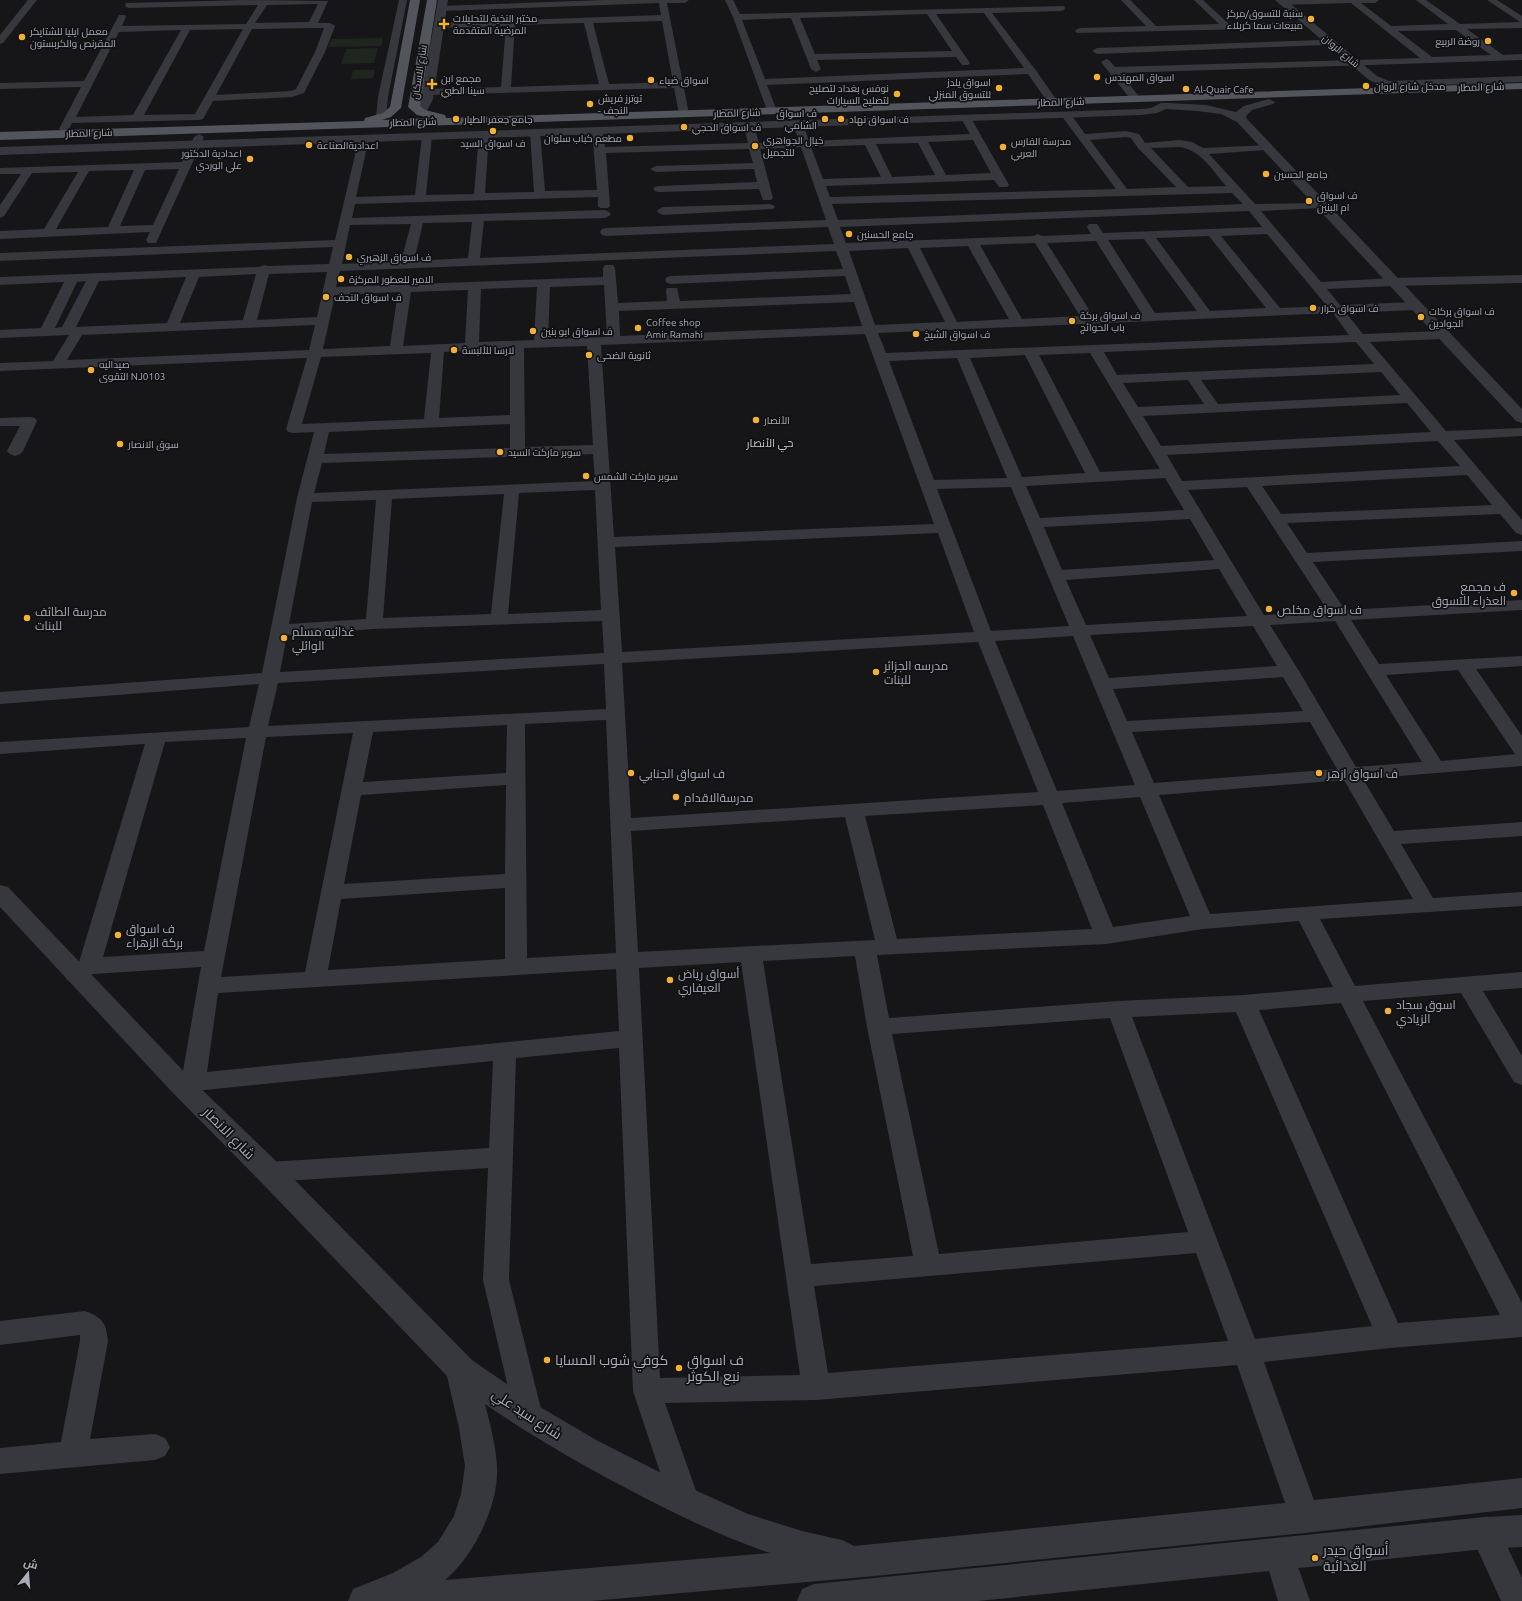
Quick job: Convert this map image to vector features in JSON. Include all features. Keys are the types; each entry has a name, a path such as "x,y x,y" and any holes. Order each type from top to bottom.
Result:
{"main road":[{"name":"شارع الاسكان","path":"345,124 381,117 392,112 395,108 415,0"},
{"name":"شارع الاسكان","path":"432,0 414,107 421,113 435,117 472,120"},
{"path":"399,19 412,18"},
{"path":"425,38 436,38"},
{"path":"388,75 407,89 417,86"},
{"name":"شارع المطار","path":"1018,107 1053,102 1409,89 1428,85 1522,86"},
{"name":"شارع المطار","path":"0,143 22,146 86,137 134,136 345,124 772,111 1165,106 1522,93"},
{"name":"شارع المطار","path":"303,137 980,108"},
{"name":"شارع المطار","path":"0,136 61,134 86,137"},
{"name":"شارع المطار","path":"134,136 198,140"}],"street":[{"path":"0,41 34,0"},
{"path":"381,117 383,97 403,0"},
{"path":"662,0 684,114"},
{"path":"421,113 426,105 436,38 443,4 685,0"},
{"path":"729,0 737,17 772,111"},
{"path":"737,17 986,10 1063,11 1053,0"},
{"path":"1124,0 1154,29"},
{"path":"1198,0 1228,27"},
{"name":"شارع الروان","path":"1270,0 1321,43 1373,78 1384,84 1409,89"},
{"path":"1281,2 1375,0"},
{"path":"1420,0 1500,57"},
{"path":"1491,0 1522,20"},
{"path":"61,134 130,3 324,1 312,25"},
{"path":"1352,1 1428,60"},
{"path":"69,120 199,117 249,26 264,2"},
{"name":"شارع الروان","path":"1281,2 1350,63 1361,79 1360,85 1348,91"},
{"path":"986,10 1032,71 1053,102"},
{"path":"930,12 972,73"},
{"path":"794,15 820,79"},
{"path":"439,25 666,18"},
{"path":"588,20 605,88"},
{"path":"506,91 512,23"},
{"path":"116,29 312,25 330,26 320,52 300,91 292,94 209,98"},
{"path":"1136,100 1078,28 1154,29 1299,25"},
{"path":"1389,29 1522,25"},
{"path":"137,118 188,28"},
{"path":"1092,46 1321,43"},
{"path":"811,57 959,54"},
{"path":"1112,70 1522,57"},
{"path":"761,82 1032,71"},
{"path":"1384,84 1428,85 1522,79"},
{"path":"0,86 88,84"},
{"path":"428,92 678,85"},
{"path":"1241,120 1240,115 1244,110 1269,102"},
{"path":"0,150 22,146 198,140 303,137 364,138 1146,112 1165,106 1218,111 1230,114 1241,120 1442,335 1522,418"},
{"path":"1066,115 1124,192"},
{"path":"966,118 1009,196"},
{"path":"798,124 870,330 984,636 1106,936"},
{"path":"749,126 774,227"},
{"path":"597,130 600,150 612,307 604,341 600,449 613,658 647,1390 685,1502"},
{"path":"536,132 540,195"},
{"path":"479,197 484,134"},
{"path":"420,198 427,136"},
{"path":"1082,137 1135,136 1142,146 1186,190"},
{"path":"600,150 754,146 976,137"},
{"path":"364,138 315,353 293,429 518,419"},
{"path":"921,139 942,178"},
{"path":"148,251 157,228 198,140"},
{"path":"869,141 888,180"},
{"path":"1142,146 1185,144 1195,146 1201,151 1252,208 1318,286 1384,368 1522,530"},
{"path":"1201,151 1266,147"},
{"path":"652,149 666,230"},
{"path":"0,172 187,165"},
{"path":"656,169 759,166"},
{"path":"112,229 142,167"},
{"path":"48,233 85,169"},
{"path":"0,214 28,171"},
{"path":"819,183 998,176"},
{"path":"659,189 764,185"},
{"path":"825,201 1235,189"},
{"path":"349,201 603,193"},
{"path":"1070,194 1099,236 1149,329"},
{"path":"2,283 95,276 474,261 607,244 666,230 833,225 1321,205"},
{"path":"663,211 769,207"},
{"path":"345,222 605,214"},
{"path":"474,261 478,218"},
{"path":"407,264 418,219"},
{"path":"0,234 157,228"},
{"path":"607,244 668,254 1038,238 1270,230"},
{"path":"1212,232 1276,312"},
{"path":"1146,234 1206,315"},
{"path":"1038,238 1089,320"},
{"path":"972,242 1018,323"},
{"path":"0,256 340,243"},
{"path":"912,244 953,326"},
{"path":"116,276 128,252"},
{"path":"668,254 674,305"},
{"path":"249,324 264,269"},
{"path":"172,327 195,272"},
{"path":"671,280 850,272"},
{"path":"797,275 803,300"},
{"path":"58,364 95,276"},
{"path":"46,332 74,277"},
{"path":"1318,286 1393,282 1522,279"},
{"path":"329,291 610,281"},
{"path":"541,344 544,283"},
{"path":"472,346 474,286"},
{"path":"396,350 405,288"},
{"path":"612,307 859,298"},
{"path":"881,357 1095,349 1149,329 1206,315 1415,306"},
{"path":"0,367 1089,320 1149,329 1359,338 1442,335"},
{"path":"0,334 322,321"},
{"path":"517,345 518,452"},
{"path":"431,423 438,348"},
{"path":"1095,349 1194,514 1260,620 1427,905"},
{"path":"1030,352 1095,478"},
{"path":"962,354 1078,631 1203,922"},
{"path":"1113,379 1384,368"},
{"path":"1192,376 1214,409"},
{"path":"1133,412 1410,399"},
{"path":"0,422 30,421 15,451"},
{"path":"323,428 305,498 280,630 257,732 188,1084 630,1038"},
{"path":"1157,451 1522,432"},
{"path":"316,459 600,449"},
{"path":"928,485 1095,478 1252,482 1471,470"},
{"path":"1252,482 1340,616 1435,767"},
{"path":"305,498 602,485"},
{"path":"499,619 512,489"},
{"path":"374,624 384,495"},
{"path":"1276,519 1504,509"},
{"path":"1032,522 1194,514"},
{"path":"606,542 944,528"},
{"path":"1302,558 1522,546"},
{"path":"1055,576 1225,564"},
{"path":"0,698 270,678 1522,605"},
{"path":"280,630 374,624 610,615"},
{"path":"1374,670 1522,661"},
{"path":"1463,664 1522,750"},
{"path":"1101,684 1290,671"},
{"path":"0,748 157,737 615,714"},
{"path":"1120,727 1316,716"},
{"path":"516,719 516,966"},
{"path":"315,979 364,727"},
{"path":"157,737 82,970 213,958"},
{"path":"620,825 1050,798 1146,789 1350,775 1522,760"},
{"path":"352,790 516,778"},
{"path":"853,810 888,947"},
{"path":"1387,838 1522,829"},
{"path":"332,892 516,880"},
{"name":"شارع الانصار","path":"0,893 82,970 268,1172 461,1370"},
{"path":"208,986 516,966 1106,936 1203,922 1306,913 1522,899"},
{"path":"647,1390 816,1387 1246,1352 1390,1336 1521,1326 1306,913"},
{"path":"865,948 879,1027 928,1266"},
{"path":"751,954 816,1387"},
{"path":"879,1027 1118,1009 1244,1003 1522,980"},
{"path":"1467,984 1520,1068"},
{"path":"1244,1003 1390,1336"},
{"path":"1118,1009 1205,1240 1305,1517"},
{"path":"505,1050 496,1280 529,1417"},
{"path":"268,1172 501,1157"},
{"path":"799,1276 928,1266 1205,1240"},
{"path":"0,1333 86,1323 93,1329 94,1341 73,1454"},
{"path":"365,1601 418,1578 441,1562 454,1547 465,1529 476,1505 481,1468 475,1428 461,1370"},
{"name":"شارع سيد علي","path":"461,1370 529,1417 587,1451 685,1502 744,1528 802,1548 864,1561"},
{"path":"0,1461 155,1447"},
{"path":"396,1601 864,1561 1305,1517 1522,1493"},
{"path":"814,1601 951,1595 1279,1554 1485,1533 1522,1531"},
{"path":"1485,1533 1517,1601"},
{"path":"1279,1554 1294,1601"}],"shaded area":[{"path":"383,38 381,46 328,47 332,39"},
{"path":"378,48 374,63 341,64 346,49"},
{"path":"353,70 375,70 373,78 351,79"}],"place":[{"name":"سنبة للتسوق/مركز مبيعات سما كربلاء","path":"1311,19"},
{"name":"مختبر النخبة للتحليلات المرضية المتقدمة","path":"444,24"},
{"name":"معمل ايليا للشتايكر المقرنص والكربستون","path":"22,37"},
{"name":"روضة الربيع","path":"1488,41"},
{"name":"اسواق المهندس","path":"1097,77"},
{"name":"اسواق ضياء","path":"651,80"},
{"name":"مجمع ابن سينا الطبي","path":"432,84"},
{"name":"مدخل شارع الروان","path":"1366,86"},
{"name":"اسواق يلدز للتسوق المنزلي","path":"999,88"},
{"name":"Al-Quair Cafe","path":"1186,89"},
{"name":"نوفس بغداد لتصليح لتصليح السيارات","path":"897,94"},
{"name":"توترز فريش - النجف","path":"590,104"},
{"name":"جامع جعفر الطيار","path":"456,119"},
{"name":"ف اسواق الشامي","path":"825,119"},
{"name":"ف اسواق نهاد","path":"841,119"},
{"name":"ف اسواق الحجي","path":"684,127"},
{"name":"ف اسواق السيد","path":"493,131"},
{"name":"مطعم كباب سلوان","path":"630,138"},
{"name":"اعداديةالصناعة","path":"309,145"},
{"name":"خيال الجواهري للتجميل","path":"755,146"},
{"name":"مدرسة الفارس العربي","path":"1003,147"},
{"name":"اعدادية الدكتور علي الوردي","path":"250,159"},
{"name":"جامع الحسين","path":"1266,174"},
{"name":"ف اسواق ام البنين","path":"1309,201"},
{"name":"جامع الحسنين","path":"849,234"},
{"name":"ف اسواق الزهيري","path":"349,257"},
{"name":"الامير للعطور المركزة","path":"341,279"},
{"name":"ف اسواق النجف","path":"326,297"},
{"name":"ف اسواق كرار","path":"1313,308"},
{"name":"ف اسواق بركات الجوادين","path":"1421,317"},
{"name":"ف اسواق بركة باب الحوائج","path":"1072,321"},
{"name":"Coffee shop Amir Ramahi","path":"638,328"},
{"name":"ف اسواق ابو بنين","path":"533,331"},
{"name":"ف اسواق الشيخ","path":"916,334"},
{"name":"لارسا للألبسة","path":"454,350"},
{"name":"ثانوية الضحى","path":"589,355"},
{"name":"صيداليه التقوى NJ0103","path":"91,370"},
{"name":"الأنصار","path":"756,420"},
{"name":"سوق الانصار","path":"120,444"},
{"name":"سوبر ماركت السيد","path":"500,452"},
{"name":"سوبر ماركت الشمس","path":"586,476"},
{"name":"ف مجمع العذراء للتسوق","path":"1514,593"},
{"name":"ف اسواق مخلص","path":"1269,609"},
{"name":"مدرسة الطائف للبنات","path":"27,618"},
{"name":"غذائيه مسلم الوائلي","path":"284,638"},
{"name":"مدرسه الجزائر للبنات","path":"876,672"},
{"name":"ف اسواق الجنابي","path":"631,773"},
{"name":"ف اسواق ازهر","path":"1319,773"},
{"name":"مدرسةالاقدام","path":"676,797"},
{"name":"ف اسواق بركة الزهراء","path":"118,935"},
{"name":"أسواق رياض العيفاري","path":"670,980"},
{"name":"اسوق سجاد الزيادي","path":"1388,1011"},
{"name":"كوفي شوب المسايا","path":"547,1360"},
{"name":"ف اسواق نبع الكوثر","path":"679,1368"},
{"name":"أسواق حيدر الغذائية","path":"1315,1558"}],"district":[{"name":"حي الأنصار","path":"770,443"}]}
